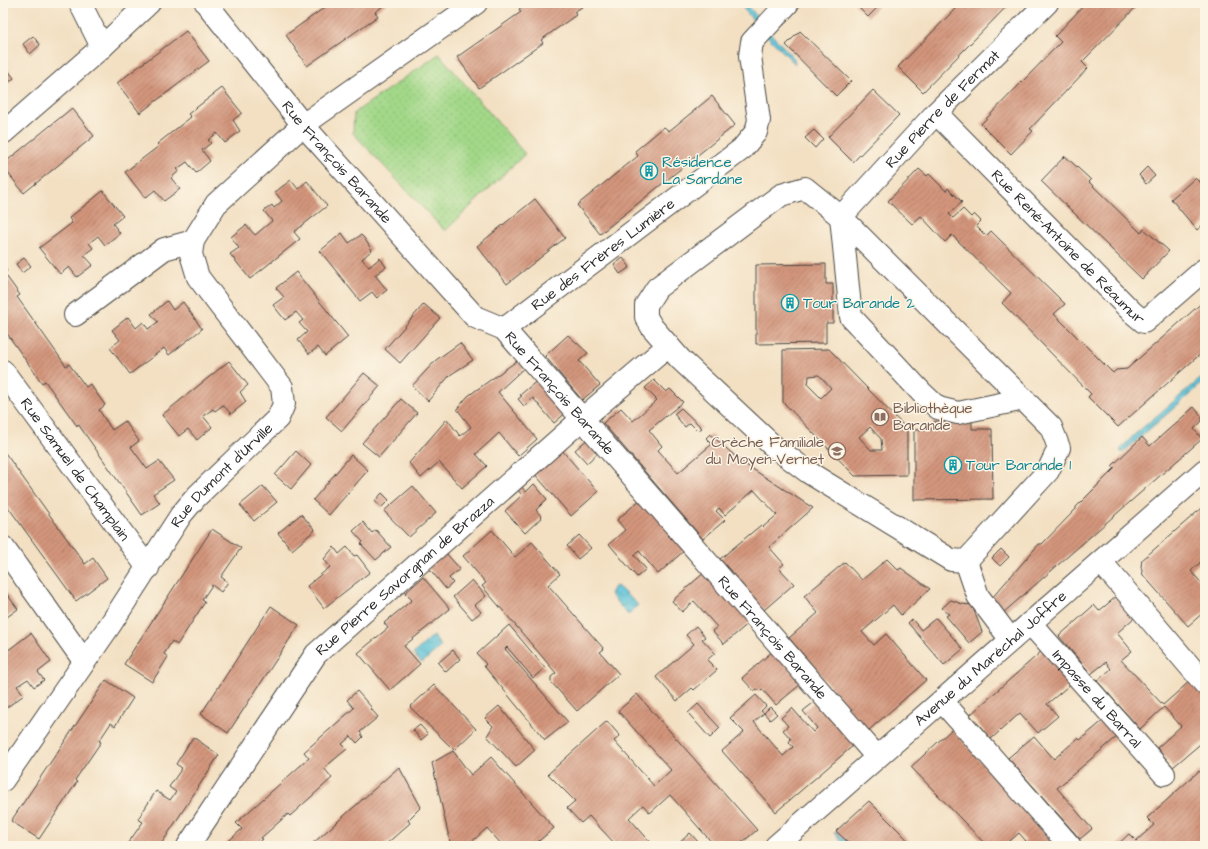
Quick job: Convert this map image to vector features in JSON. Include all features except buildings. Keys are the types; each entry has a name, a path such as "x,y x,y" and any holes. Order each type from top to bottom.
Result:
{"street":[{"path":"80,3 102,47"},
{"path":"3,133 102,47 149,3"},
{"name":"Rue François Barande","path":"206,3 303,125 475,317 504,328 581,420 878,757"},
{"path":"75,315 164,249 193,241 216,204 303,125 476,3"},
{"name":"Rue des Frères Lumière","path":"504,328 742,149 756,132 759,120 750,56 752,42 759,32 788,3"},
{"name":"Rue Pierre de Fermat","path":"841,217 936,113 1047,3"},
{"name":"Rue René-Antoine de Réaumur","path":"936,113 1132,312 1144,322 1205,269"},
{"path":"959,560 1048,471 1059,448 1051,427 841,217 805,188 781,195 657,288 646,305 646,317 652,327 668,346 772,445 808,472 959,560 978,596 1011,640"},
{"path":"841,217 851,317 922,393 938,408 958,413 1024,399"},
{"name":"Rue Dumont d'Urville","path":"3,780 110,625 181,515 193,501 278,418 284,404 282,387 198,277 191,254 193,241"},
{"name":"Rue Pierre Savorgnan de Brazza","path":"188,846 316,654 581,420 668,346"},
{"name":"Rue Samuel de Champlain","path":"3,371 148,568"},
{"name":"Avenue du Maréchal Joffre","path":"776,846 1205,470"},
{"path":"3,547 84,661"},
{"path":"1101,562 1205,684"},
{"name":"Impasse du Barral","path":"1030,623 1164,774"},
{"path":"942,701 1070,846"}],"green space":[{"path":"439,54 525,154 445,231 353,133 354,113"}],"water":[{"path":"739,3 746,3 772,35 794,58 795,64 762,31"},
{"path":"1205,375 1205,381 1122,453 1120,450 1135,434"},
{"path":"617,586 638,605 628,615 610,594 613,588"},
{"path":"433,636 441,646 422,663 413,654"},
{"path":"836,831 851,846 846,846 834,833"}],"place":[{"name":"Résidence La Sardane","path":"649,171"},
{"name":"Tour Barande 2","path":"790,303"},
{"name":"Bibliothèque Barande","path":"880,417"},
{"name":"Crèche Familiale du Moyen-Vernet","path":"837,451"},
{"name":"Tour Barande 1","path":"953,465"}]}
